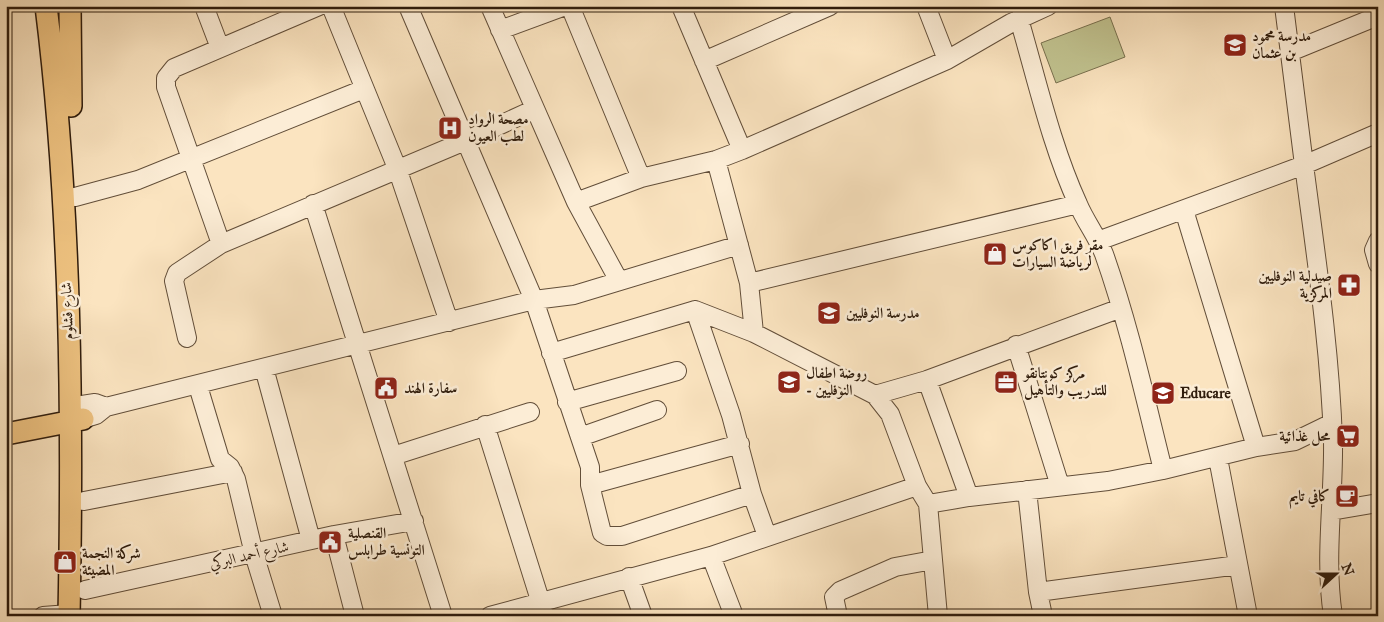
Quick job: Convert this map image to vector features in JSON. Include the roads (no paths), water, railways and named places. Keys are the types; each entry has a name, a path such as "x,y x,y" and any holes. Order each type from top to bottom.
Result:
{"main road":[{"name":"شارع فشلوم","path":"46,6 62,158 76,413 84,501 84,590 74,615"},
{"path":"53,6 61,6"},
{"name":"شارع فشلوم","path":"70,6 70,84 75,197 76,413 74,615"},
{"path":"6,420 76,413"},
{"path":"6,434 76,413"}],"street":[{"path":"204,6 220,48"},
{"path":"408,6 534,300 590,467 590,485 601,531 607,536 622,536 752,494"},
{"path":"490,6 576,202 619,282"},
{"path":"500,30 565,6"},
{"path":"570,6 641,178"},
{"path":"681,6 742,150"},
{"path":"704,61 830,6"},
{"path":"926,6 947,60"},
{"path":"576,202 641,178 716,160 742,150 947,60 1019,19 1048,6"},
{"path":"1284,6 1323,304 1334,470 1331,511 1330,583 1333,616"},
{"path":"221,244 190,160 166,87 166,78 174,68 220,48 323,9 364,89 397,168 449,322"},
{"path":"1290,52 1378,16"},
{"path":"1019,19 1057,145 1078,204 1098,241 1121,308 1163,470"},
{"path":"75,197 134,181 364,89"},
{"path":"187,338 174,281 177,273 221,244 397,168 465,141 535,109"},
{"path":"1098,241 1304,166 1378,133"},
{"path":"716,160 749,283 754,333"},
{"path":"313,204 443,616"},
{"path":"749,283 1078,204"},
{"path":"1184,210 1256,446"},
{"path":"1377,243 1374,250 1378,264"},
{"path":"76,413 96,415 106,407 198,386 358,343 534,300 574,295 740,245"},
{"path":"875,395 927,380 1016,345 1121,308"},
{"path":"551,354 695,310 754,333 875,395 896,425 917,486 928,504 938,616"},
{"path":"695,310 740,444 752,494 767,536"},
{"path":"1016,345 1060,486"},
{"path":"264,368 311,540"},
{"path":"567,402 677,371"},
{"path":"927,380 969,497"},
{"path":"198,386 220,459 233,472 254,554 273,616"},
{"path":"580,437 657,410"},
{"path":"393,456 530,412"},
{"path":"928,504 969,497 1108,481 1163,470 1218,458 1256,446 1295,441 1332,423"},
{"path":"485,425 542,609"},
{"path":"590,485 740,444"},
{"path":"1218,458 1248,616"},
{"path":"84,501 233,472"},
{"path":"490,616 542,609 629,577 711,556 917,486"},
{"path":"1027,490 1038,592 1043,616"},
{"path":"1331,511 1378,503"},
{"name":"شارع أحمد البركي","path":"84,590 334,535 414,521"},
{"path":"334,535 355,616"},
{"path":"711,556 734,616"},
{"path":"838,616 834,597 840,591 895,567 933,560"},
{"path":"1038,592 1238,565"},
{"path":"629,577 643,616"},
{"path":"43,616 74,615"}],"place":[{"name":"مدرسة محمود بن عثمان","path":"1235,45"},
{"name":"مصحة الرواد لطب العيون","path":"450,128"},
{"name":"مقر فريق اكاكوس لرياضة السيارات","path":"995,254"},
{"name":"صيدلية النوفليين المركزية","path":"1349,285"},
{"name":"مدرسة النوفليين","path":"829,313"},
{"name":"روضة اطفال - النوفليين","path":"789,382"},
{"name":"مركز كونتانقو للتدريب والتأهيل","path":"1006,382"},
{"name":"سفارة الهند","path":"386,388"},
{"name":"Educare","path":"1163,393"},
{"name":"محل غذائية","path":"1348,436"},
{"name":"كافي تايم","path":"1347,496"},
{"name":"القنصلية التونسية طرابلس","path":"330,542"},
{"name":"شركة النجمة المضيئة","path":"65,562"}]}
